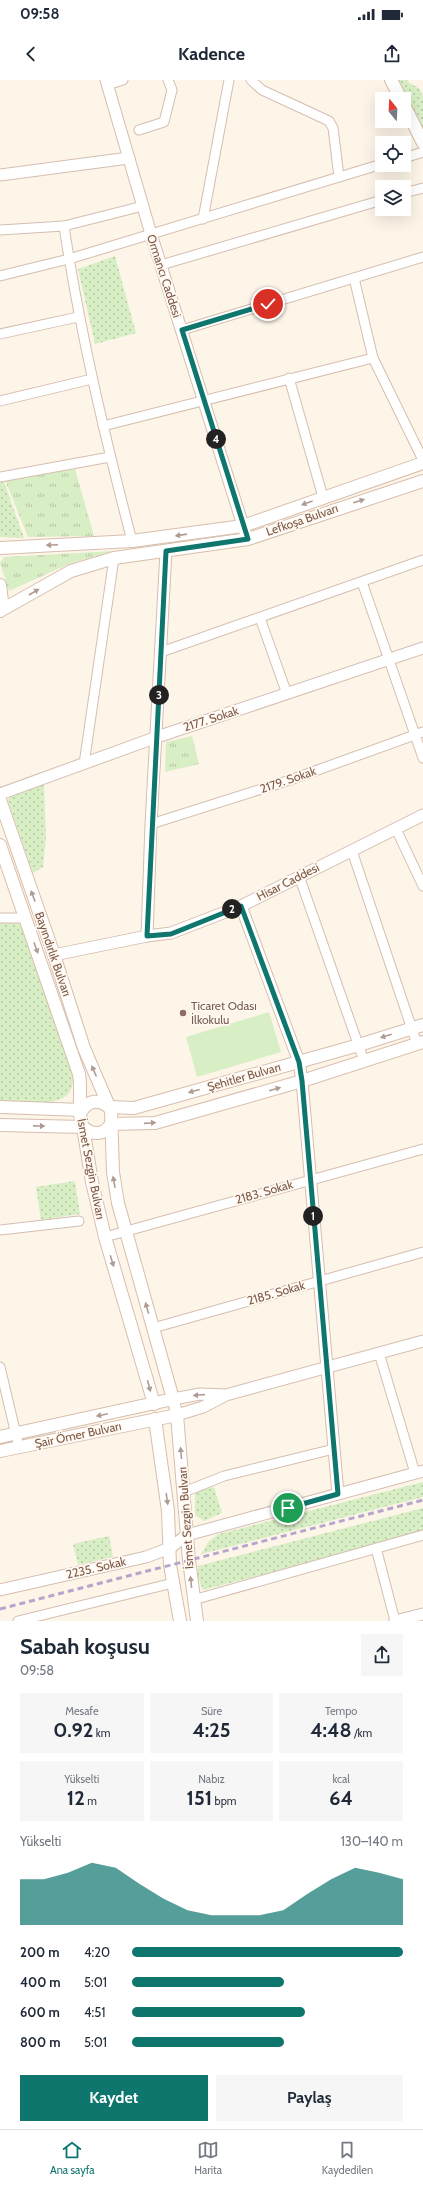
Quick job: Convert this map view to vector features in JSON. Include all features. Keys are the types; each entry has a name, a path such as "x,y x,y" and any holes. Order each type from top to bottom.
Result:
{"main road":[{"path":"390,80 397,92"},
{"path":"411,119 423,143"},
{"name":"Lefkoşa Bulvarı","path":"0,548 132,542 243,526 423,462"},
{"name":"Lefkoşa Bulvarı","path":"0,611 71,571 114,558 248,539 423,481"},
{"path":"0,585 0,611"},
{"name":"Bayındırlık Bulvarı","path":"0,800 54,955 84,1048 109,1107"},
{"name":"İsmet Sezgin Bulvarı","path":"0,845 78,1074 82,1110 80,1119 83,1127 92,1182 104,1237 154,1404"},
{"name":"Şehitler Bulvarı","path":"109,1107 134,1108 359,1045 418,1026"},
{"name":"Şehitler Bulvarı","path":"111,1124 155,1122 302,1081 420,1043"},
{"path":"0,1108 82,1110 89,1103 95,1101 109,1107"},
{"name":"İsmet Sezgin Bulvarı","path":"109,1107 112,1116 113,1172 125,1232 173,1399"},
{"path":"0,1126 83,1127 92,1133 98,1133 103,1132 111,1124"},
{"name":"Şair Ömer Bulvarı","path":"0,1437 173,1399"},
{"name":"İsmet Sezgin Bulvarı","path":"177,1415 193,1600 197,1621"},
{"name":"Şair Ömer Bulvarı","path":"0,1451 177,1415"},
{"name":"İsmet Sezgin Bulvarı","path":"155,1419 168,1512 173,1583 180,1621"}],"street":[{"path":"107,82 123,80"},
{"path":"139,130 164,122 172,90 168,80"},
{"path":"203,219 229,80"},
{"path":"251,80 262,90 329,121 333,128 340,177"},
{"name":"Ormancı Caddesi","path":"107,82 151,234 248,539"},
{"path":"411,156 423,152"},
{"path":"0,175 129,158"},
{"path":"0,276 69,259 375,166"},
{"path":"411,191 423,188"},
{"path":"161,265 375,202"},
{"path":"0,230 64,226 143,206"},
{"path":"64,226 78,317 110,457 132,542"},
{"path":"182,330 423,257"},
{"path":"354,278 373,358 423,462"},
{"path":"0,334 78,317"},
{"path":"103,426 204,399 373,358"},
{"path":"289,378 323,497"},
{"path":"0,401 92,379"},
{"path":"0,477 110,457"},
{"path":"147,936 151,824 157,737 166,551"},
{"path":"84,764 114,558"},
{"path":"161,652 423,560"},
{"path":"362,582 423,758"},
{"path":"260,618 287,694"},
{"name":"2177. Sokak","path":"0,794 157,737 423,648"},
{"name":"2179. Sokak","path":"151,824 290,780 423,732"},
{"name":"Hisar Caddesi","path":"54,955 147,936 171,934 241,906 423,815"},
{"path":"396,829 423,886"},
{"path":"352,851 418,1026 420,1043"},
{"path":"299,876 364,1061"},
{"path":"241,906 299,1062 328,1367 327,1385 338,1494"},
{"path":"0,918 25,918"},
{"name":"2183. Sokak","path":"104,1237 309,1179 423,1149"},
{"path":"0,1230 79,1221"},
{"name":"2185. Sokak","path":"153,1328 423,1252"},
{"path":"226,1395 200,1394 173,1399 177,1415 203,1407 226,1395 423,1341"},
{"path":"187,1535 419,1472 379,1353"},
{"path":"0,1367 19,1447"},
{"path":"154,1404 155,1419"},
{"path":"184,1492 224,1476 334,1449"},
{"name":"2235. Sokak","path":"0,1590 146,1557 170,1548 187,1535"},
{"path":"193,1600 423,1535"},
{"path":"376,1548 395,1621 423,1614"},
{"path":"18,1621 173,1583"}],"green space":[{"path":"396,80 408,80 409,83 420,89 423,97 423,132 411,109 411,92 402,92"},
{"path":"115,256 136,333 95,344 78,269"},
{"path":"75,469 94,536 28,537 5,480"},
{"path":"3,479 24,538 0,537 0,480"},
{"path":"114,551 71,563 9,591 0,563 4,557"},
{"path":"192,736 199,764 165,772 166,742"},
{"path":"38,784 44,784 46,838 43,867 33,873 8,801 10,795"},
{"path":"12,920 22,924 74,1072 72,1086 69,1093 56,1101 47,1103 0,1104 0,924"},
{"path":"269,1012 281,1052 197,1077 186,1037"},
{"path":"75,1181 80,1214 41,1220 36,1187"},
{"path":"423,1482 423,1497 201,1554 209,1541 219,1534"},
{"path":"214,1487 222,1513 204,1521 195,1515 195,1491"},
{"path":"423,1508 423,1533 203,1590 198,1577 198,1566"},
{"path":"109,1536 113,1557 78,1565 73,1544"}],"railway":[{"path":"0,1609 423,1500"}],"place":[{"name":"Ticaret Odası İlkokulu","path":"183,1013"}],"route":[{"path":"268,304 182,330 248,539 166,551 157,737 151,824 147,936 171,934 241,906 299,1062 328,1367 327,1385 338,1494 288,1508"}]}
